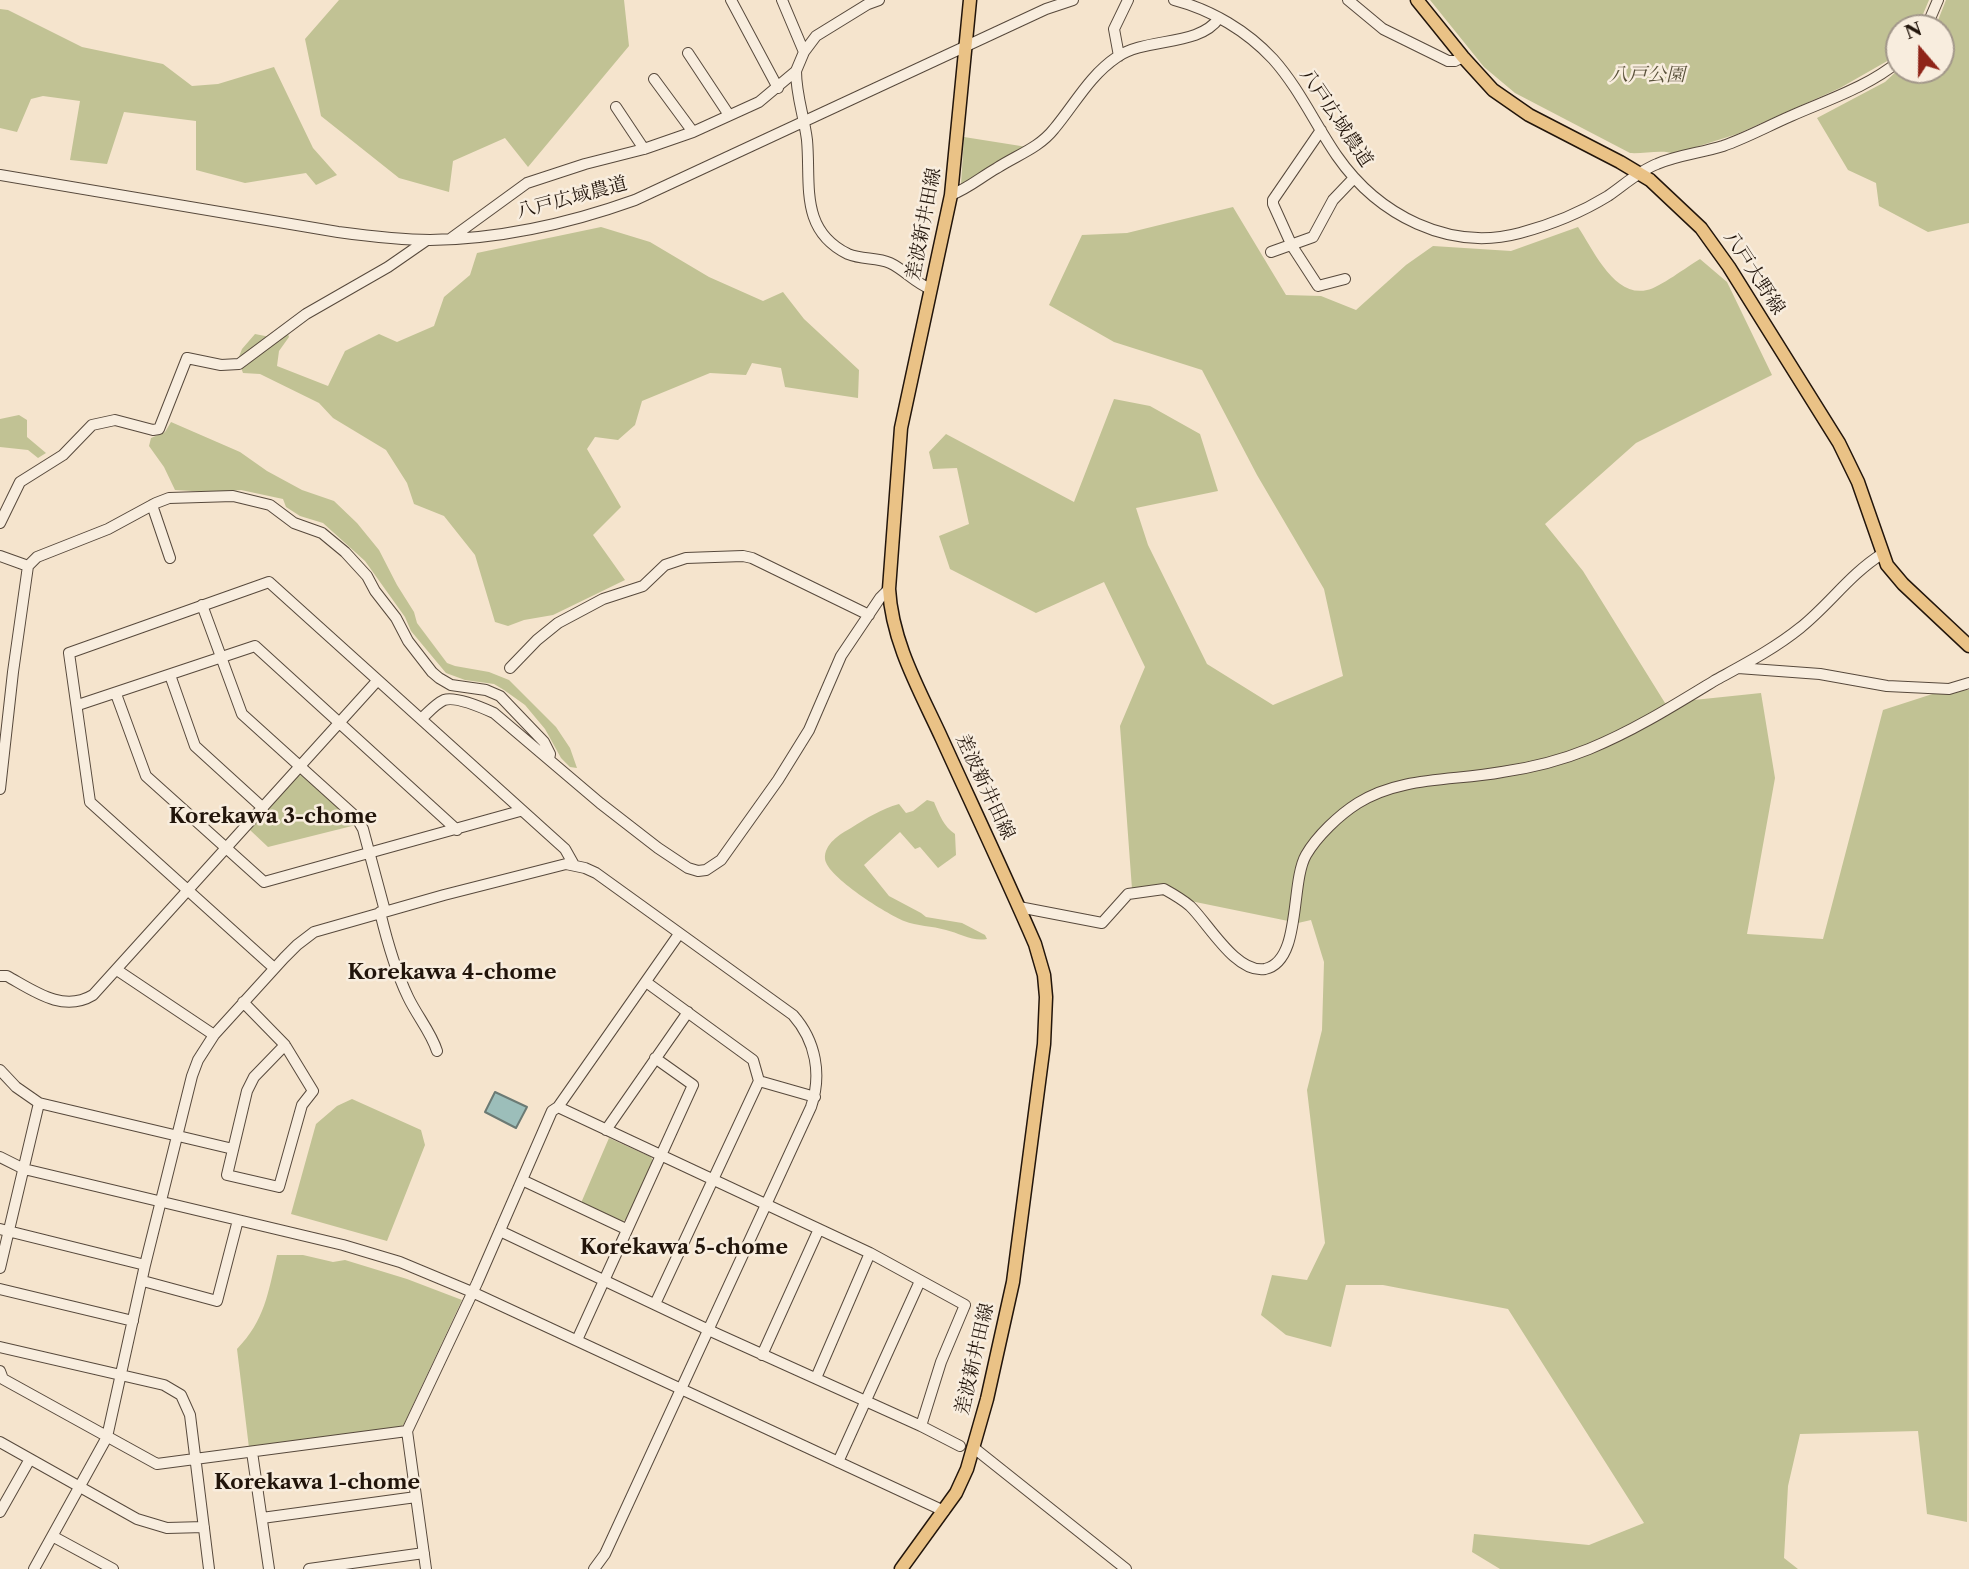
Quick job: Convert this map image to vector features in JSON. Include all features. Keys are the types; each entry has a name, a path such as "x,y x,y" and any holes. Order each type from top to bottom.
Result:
{"main road":[{"name":"差波新井田線","path":"901,1569 956,1493 974,1448 1013,1282 1044,1044 1046,997 1044,975 1035,944 901,648 893,627 889,589 901,428 951,195 970,0"},
{"name":"八戸大野線","path":"1417,0 1493,90 1529,115 1639,173 1663,190 1701,228 1754,305 1839,443 1858,482 1882,554 1898,579 1969,646"}],"street":[{"path":"731,0 778,88"},
{"path":"782,0 804,52"},
{"path":"879,0 867,2 816,36 804,52 796,71 796,87 804,123 809,202 822,234 836,247 851,255 894,264 919,284 931,289"},
{"name":"八戸広域農道","path":"0,175 338,232 428,240 531,230 596,214 667,186 1046,9 1073,0"},
{"path":"1119,56 1114,29 1128,0"},
{"name":"八戸広域農道","path":"1174,0 1219,18 1245,34 1273,59 1354,178 1376,199 1408,220 1444,233 1488,237 1522,233 1583,209 1639,173 1665,160 1704,152 1747,136 1859,86 1885,70"},
{"path":"1348,0 1383,29 1448,61 1463,57"},
{"path":"951,195 963,191 996,168 1041,143 1093,75 1119,56 1150,44 1205,32 1219,18"},
{"path":"688,53 729,115"},
{"path":"450,239 527,183 693,132 759,102 796,71"},
{"path":"654,79 693,132"},
{"path":"616,107 644,149"},
{"path":"1321,131 1273,200 1278,219 1292,246 1318,286 1345,279"},
{"path":"1271,252 1313,237 1333,200 1354,178"},
{"path":"0,523 20,482 63,455 92,425 115,420 153,430 159,429 187,358 220,365 239,364 306,314 388,267 428,240"},
{"path":"0,789 28,566 37,557 108,529 169,498 242,498 270,505 295,523 322,533 358,564 396,618 408,641 439,678 451,685 486,690 500,696 544,742 550,754 549,759"},
{"path":"152,505 170,558"},
{"path":"1019,907 1102,923 1128,894 1164,889 1192,907 1220,942 1240,961 1257,969 1267,968 1282,958 1287,946 1293,923 1296,888 1306,855 1328,828 1356,804 1405,784 1503,772 1585,750 1632,730 1802,627 1836,596 1862,566 1882,554"},
{"path":"0,556 28,566"},
{"path":"510,668 558,623 603,599 643,586 665,565 686,558 752,558 869,615"},
{"path":"274,968 90,802 69,653 269,582 565,849 574,865"},
{"path":"421,719 444,700 478,705 504,720 658,848 688,868 698,871 712,867 721,860 744,829 809,730 841,656 889,589"},
{"path":"202,605 242,714 356,817 363,829 389,948 407,995 437,1051"},
{"path":"78,705 255,646 457,830"},
{"path":"1737,668 1820,674 1887,687 1949,689 1969,683"},
{"path":"170,675 195,746 263,808"},
{"path":"0,976 7,976 59,1002 76,1003 93,995 377,681"},
{"path":"116,694 146,775 264,882 520,811"},
{"path":"34,1569 107,1437 145,1265 192,1076 198,1060 214,1035 296,945 314,932 549,867 574,865 596,873 778,1003 800,1022 815,1058 817,1083 814,1097 766,1205 605,1554 594,1569"},
{"path":"426,1569 407,1431 500,1231 552,1111 558,1107 679,934"},
{"path":"117,970 214,1035"},
{"path":"646,982 753,1060 759,1081 655,1304"},
{"path":"243,1002 285,1045 313,1091 302,1105 279,1188 227,1175 247,1091 254,1077 285,1045"},
{"path":"606,1130 688,1012"},
{"path":"577,1340 693,1085 655,1058"},
{"path":"0,1070 16,1087 39,1103 233,1149"},
{"path":"759,1081 814,1097"},
{"path":"0,1268 4,1231 24,1169 39,1103"},
{"path":"558,1107 870,1253 965,1305 941,1362 921,1426"},
{"path":"0,1157 24,1169 343,1245 400,1262 577,1340 944,1511"},
{"path":"522,1180 626,1229"},
{"path":"143,1281 217,1301 238,1220"},
{"path":"762,1355 819,1229"},
{"path":"4,1231 145,1265"},
{"path":"500,1231 960,1446"},
{"path":"816,1378 870,1253"},
{"path":"838,1462 920,1281"},
{"path":"0,1289 133,1321"},
{"path":"0,1347 164,1385 181,1395 190,1415 209,1569"},
{"path":"0,1371 3,1379 158,1464 407,1431"},
{"path":"0,1442 138,1519 167,1528 204,1527"},
{"path":"974,1448 1126,1569"},
{"path":"252,1452 269,1569"},
{"path":"1,1508 30,1460"},
{"path":"262,1518 416,1497"},
{"path":"54,1537 113,1569"},
{"path":"309,1569 424,1553"}],"green space":[{"path":"339,0 624,0 629,46 528,167 505,138 453,161 449,192 399,178 321,116 305,39"},
{"name":"八戸公園","path":"1430,0 1929,0 1923,14 1885,14 1885,62 1840,88 1737,134 1674,154 1630,153 1515,93 1484,67"},
{"path":"1946,0 1969,0 1969,223 1928,232 1879,206 1876,183 1848,170 1817,118 1885,82 1955,84 1955,14 1940,14"},
{"path":"0,9 8,10 82,47 163,64 192,86 218,84 274,67 313,148 337,175 316,185 306,173 245,183 196,170 196,121 124,112 107,164 70,160 80,101 43,96 31,99 17,132 0,128"},
{"path":"964,137 1027,147 967,185 961,184"},
{"path":"1233,207 1286,295 1321,296 1356,310 1406,265 1433,246 1511,251 1578,227 1606,270 1624,287 1647,290 1700,259 1727,282 1772,375 1636,443 1545,524 1583,571 1665,703 1761,693 1775,778 1747,934 1823,939 1883,710 1951,688 1969,690 1967,1522 1927,1514 1918,1431 1800,1434 1788,1486 1784,1558 1798,1569 1500,1569 1472,1552 1474,1534 1589,1545 1644,1523 1508,1309 1383,1285 1346,1285 1331,1347 1286,1335 1261,1315 1272,1275 1307,1280 1325,1243 1307,1090 1322,1030 1324,962 1311,920 1298,923 1132,889 1120,726 1145,667 1104,582 1036,613 950,569 939,536 969,524 957,468 933,469 929,452 946,434 1074,502 1114,399 1150,406 1200,434 1218,491 1136,508 1148,545 1207,664 1273,705 1343,676 1324,589 1257,475 1202,370 1114,342 1049,305 1082,235 1127,233"},
{"path":"601,227 650,242 709,277 763,301 783,292 804,319 859,370 858,398 785,387 781,368 752,363 746,375 710,373 642,401 635,425 618,440 595,437 587,449 621,507 593,535 625,580 553,615 508,626 495,622 475,555 444,516 414,504 407,483 386,450 333,418 319,403 260,374 243,373 238,359 242,349 255,334 270,337 287,331 289,337 279,351 277,366 328,386 345,351 379,334 397,342 434,326 444,297 470,275 477,253"},
{"path":"19,415 27,420 27,437 46,453 38,458 28,450 0,447 0,419"},
{"path":"171,422 240,452 302,490 334,501 379,550 414,612 417,623 447,663 489,672 509,680 556,727 570,748 577,768 570,767 561,758 545,729 525,705 494,684 465,680 446,673 411,631 405,617 365,561 323,523 300,516 286,507 283,499 241,490 175,490 164,467 149,446 151,438 165,432"},
{"path":"304,774 356,825 268,847 250,830 298,776"},
{"path":"927,800 934,802 945,824 955,834 956,855 938,868 920,847 915,849 900,832 864,865 889,896 926,917 962,923 985,935 987,939 971,938 909,923 872,903 846,885 828,867 825,859 827,849 842,833 886,808 899,804 906,813"},
{"path":"352,1099 421,1130 425,1145 387,1241 291,1214 316,1124 337,1106"},
{"path":"609,1138 651,1157 653,1161 627,1219 621,1222 581,1203"},
{"path":"277,1255 303,1255 333,1262 345,1260 462,1300 400,1428 249,1448 237,1349 260,1317"}],"water":[{"path":"495,1092 527,1107 516,1128 485,1112"}],"district":[{"name":"Korekawa 3-chome","path":"273,817"},
{"name":"Korekawa 4-chome","path":"452,973"},
{"name":"Korekawa 5-chome","path":"684,1248"},
{"name":"Korekawa 1-chome","path":"317,1483"}]}
